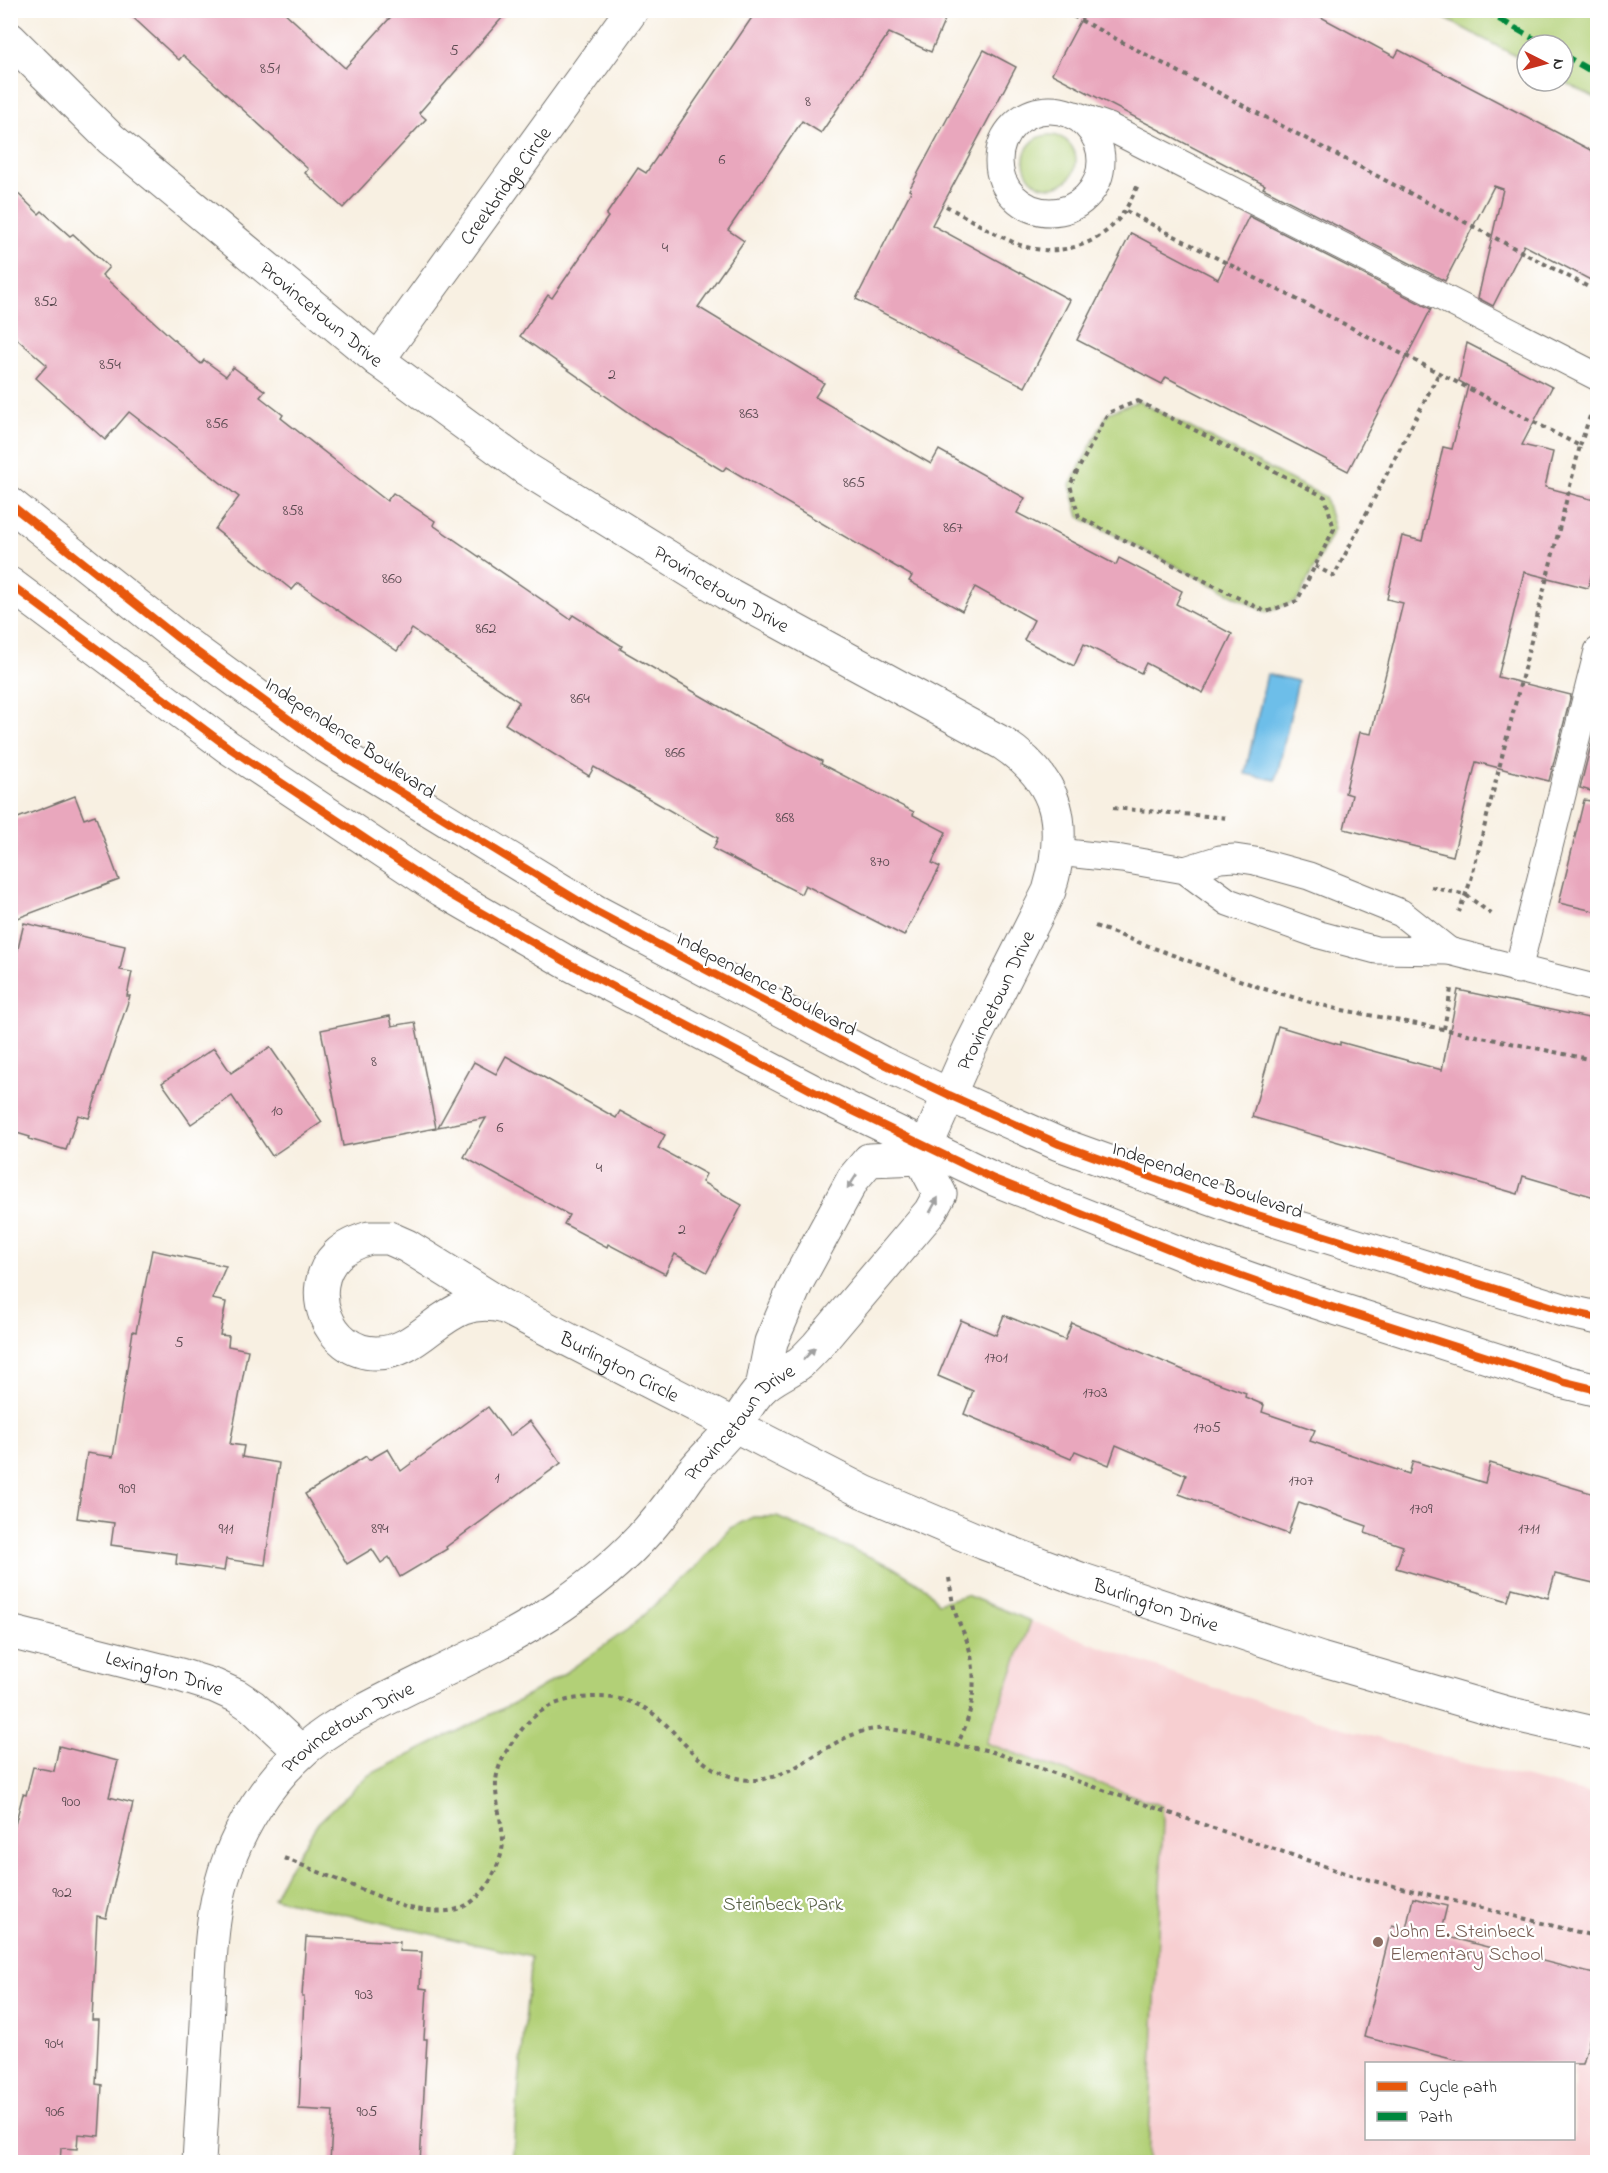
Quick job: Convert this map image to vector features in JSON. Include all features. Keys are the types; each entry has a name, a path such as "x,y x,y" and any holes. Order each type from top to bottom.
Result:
{"street":[{"name":"Creekbridge Circle","path":"378,360 632,10"},
{"name":"Provincetown Drive","path":"10,39 111,139 378,360 526,469 726,593 1002,743 1023,758 1045,784 1052,798 1058,829 1058,852 1049,891 923,1153 940,1194 930,1212 817,1346 801,1362 762,1388 636,1544 565,1603 518,1634 337,1726 301,1752 277,1779 248,1820 224,1875 215,1912 199,2163"},
{"name":"Independence Boulevard","path":"10,504 177,638 324,745 595,911 882,1063 1059,1144 1245,1211 1566,1311 1598,1318"},
{"path":"10,584 228,747 442,890 568,963 837,1103 923,1153 1199,1261 1565,1382 1598,1390"},
{"path":"762,1388 771,1342 778,1322 853,1179 869,1160 923,1153"},
{"name":"Burlington Circle","path":"505,1308 491,1304 476,1304 459,1310 438,1322 412,1342 395,1350 376,1353 358,1349 342,1340 329,1325 322,1308 320,1289 325,1271 336,1256 351,1244 369,1238 388,1238 407,1246 505,1308 734,1425"},
{"name":"Burlington Drive","path":"734,1425 864,1492 984,1543 1080,1580 1332,1662 1507,1713 1598,1734"},
{"name":"Lexington Drive","path":"10,1632 215,1686 252,1706 301,1752"}],"lane":[{"path":"1075,115 1109,127 1598,377"},
{"path":"1518,970 1598,651"},
{"path":"1058,852 1122,858 1185,870 1228,902 1320,935 1376,950 1449,951 1598,989"},
{"path":"1185,870 1221,859 1235,858 1255,861 1309,876 1401,913 1449,951"}],"path":[{"path":"1065,12 1598,292"},
{"path":"945,206 1022,245 1045,250 1066,249 1089,242 1115,224 1126,211 1143,174"},
{"path":"1126,211 1580,446"},
{"path":"1315,566 1334,576 1439,373"},
{"path":"1138,401 1325,497 1334,529 1315,566 1297,602 1266,612 1079,517 1070,485 1108,413 1138,401"},
{"path":"1459,913 1466,895 1580,446 1594,406"},
{"path":"1466,895 1496,917"},
{"path":"1095,926 1261,988 1337,1010 1598,1061"},
{"path":"1443,1029 1452,989"},
{"path":"949,1578 955,1614 968,1641 974,1682 970,1713 957,1745"},
{"path":"284,1858 405,1907 448,1912 466,1906 483,1893 498,1866 503,1841 495,1780 508,1747 523,1727 539,1713 555,1704 575,1698 619,1698 652,1712 711,1768 733,1777 748,1780 768,1779 786,1773 827,1747 857,1733 876,1729 914,1734 990,1751 1350,1875 1598,1937"}],"shaded area":[{"name":"John E. Steinbeck Elementary School","path":"1031,1621 1200,1683 1343,1728 1460,1762 1597,1795 1597,2162 1148,2162 1163,1821 986,1743"}],"green space":[{"path":"1431,11 1597,11 1597,99 1575,87 1575,33 1515,33 1515,56"},
{"path":"1050,135 1060,137 1068,143 1074,151 1076,161 1074,171 1068,179 1060,185 1050,187 1040,185 1032,179 1026,171 1024,161 1026,151 1032,143 1040,137"},
{"path":"1138,401 1325,497 1334,529 1297,601 1266,612 1079,517 1070,485 1108,413"},
{"name":"Steinbeck Park","path":"753,1517 777,1517 891,1566 926,1588 938,1603 966,1595 1031,1621 986,1743 1162,1806 1148,2162 512,2162 531,1957 273,1898 287,1871 318,1823 367,1776 520,1700 568,1671 628,1629 696,1567 730,1528"}],"water":[{"path":"1267,674 1298,681 1276,780 1245,774"}],"building":[{"path":"125,10 282,10 345,68 397,10 509,10 419,113 426,119 343,208 305,173 308,169 183,55 179,60"},
{"path":"757,10 949,10 931,52 889,33 821,133 802,121 728,230 744,241 698,307 824,383 815,397 931,464 939,450 1025,498 1017,513 1116,565 1119,558 1182,591 1176,604 1232,634 1203,693 1146,663 1141,673 1084,644 1074,666 1024,640 1034,620 975,587 962,611 909,581 912,576 726,467 723,471 643,422 520,336 548,295 552,298 608,217 606,215 638,168 646,173"},
{"path":"1086,10 1308,10 1395,57 1399,50 1598,154 1598,284 1524,245 1493,306 1478,298 1503,189 1494,186 1445,281 1263,188 1265,185 1052,74"},
{"path":"984,50 1016,67 932,225 1070,300 1025,387 856,299 911,191 909,190"},
{"path":"10,186 39,214 42,211 70,236 73,234 109,267 102,275 201,364 204,360 226,376 233,367 265,391 260,397 283,415 281,418 387,501 393,493 435,521 433,525 570,619 573,615 622,646 620,649 746,722 822,761 821,764 914,812 913,815 946,832 932,863 940,867 904,936 805,885 801,894 713,849 718,838 594,767 589,776 505,724 519,702 412,629 397,651 298,583 292,590 215,529 239,497 129,412 105,440 36,378 47,365 10,333"},
{"path":"1249,216 1431,309 1348,471 1166,377 1162,384 1077,340 1131,233 1218,279"},
{"path":"1467,343 1552,387 1522,445 1553,452 1545,487 1598,501 1598,551 1588,588 1524,572 1498,677 1571,695 1549,781 1476,762 1453,856 1344,829 1352,795 1345,793 1360,732 1371,734 1403,603 1387,599 1402,536 1422,541 1443,447 1452,449 1468,386 1459,381"},
{"path":"1598,718 1598,793 1580,788"},
{"path":"75,796 84,819 95,815 119,880 10,921 10,821"},
{"path":"1584,800 1598,802 1598,912 1559,903"},
{"path":"24,923 125,946 120,970 132,972 127,996 130,996 89,1118 78,1115 66,1150 10,1131 10,983"},
{"path":"1458,990 1598,1020 1598,1198 1523,1176 1518,1194 1252,1117 1278,1026 1340,1045 1340,1042 1442,1070"},
{"path":"390,1016 392,1026 415,1022 436,1128 343,1146 321,1030"},
{"path":"270,1047 322,1122 272,1156 232,1096 191,1124 162,1083 214,1048 231,1073"},
{"path":"506,1056 616,1118 620,1111 665,1135 658,1148 706,1174 702,1182 742,1205 707,1272 675,1254 665,1274 608,1244 607,1247 564,1224 569,1215 464,1157 486,1118 438,1127 474,1062 496,1074"},
{"path":"152,1250 226,1266 212,1299 226,1302 220,1335 229,1336 228,1346 248,1350 230,1444 244,1446 242,1457 279,1463 265,1565 226,1559 224,1571 176,1564 177,1554 111,1545 114,1523 77,1518 87,1453 113,1457 133,1331 136,1332"},
{"path":"1004,1315 1065,1340 1072,1323 1188,1372 1246,1393 1245,1397 1264,1405 1262,1412 1315,1430 1310,1441 1409,1474 1413,1461 1485,1483 1490,1463 1598,1495 1598,1584 1555,1574 1548,1598 1512,1588 1508,1601 1396,1568 1403,1546 1365,1533 1367,1526 1299,1502 1288,1534 1179,1494 1186,1475 1116,1445 1109,1465 1075,1451 1071,1459 964,1414 973,1391 938,1376 961,1320 996,1335"},
{"path":"488,1407 510,1436 530,1421 561,1463 446,1547 447,1549 400,1577 389,1557 381,1563 372,1549 347,1564 305,1494 366,1456 369,1460 388,1449 401,1471"},
{"path":"59,1746 118,1761 109,1797 133,1803 106,1918 97,1916 92,2020 99,2020 96,2084 102,2085 99,2136 78,2134 77,2149 61,2148 60,2163 10,2163 10,2012 13,1945 10,1944 10,1844 23,1794 26,1795 33,1767 54,1771"},
{"path":"1413,1898 1447,1906 1440,1935 1598,1975 1598,2006 1583,2064 1575,2064 1575,2062 1463,2062 1364,2037 1392,1925 1406,1929"},
{"path":"306,1937 400,1942 399,1951 422,1952 420,1988 427,1989 424,2039 427,2039 420,2163 330,2162 333,2111 299,2109"}],"marked path":[{"path":"1483,10 1524,33"},
{"path":"1575,62 1598,75"}],"cycle path":[{"path":"10,504 178,638 324,745 595,911 882,1063 1059,1144 1245,1211 1566,1311 1598,1318"},
{"path":"10,584 228,747 442,890 568,963 828,1099 994,1179 1199,1261 1307,1299 1565,1382 1598,1390"}],"place":[{"name":"John E. Steinbeck Elementary School","path":"1378,1942"}]}
